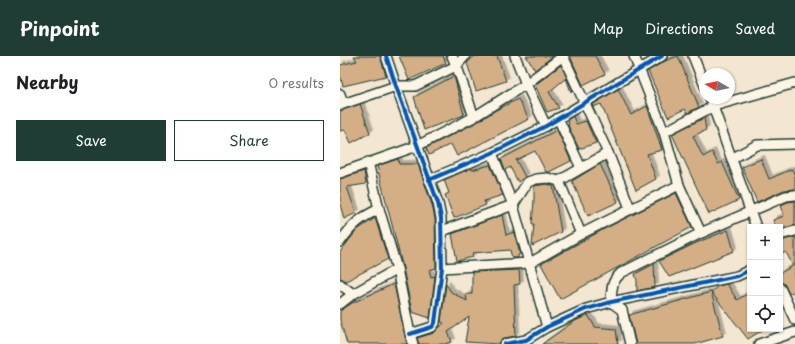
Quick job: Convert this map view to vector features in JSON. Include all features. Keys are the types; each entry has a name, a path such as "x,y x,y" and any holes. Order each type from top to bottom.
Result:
{"street":[{"path":"386,56 438,203 442,231 442,268 435,323 432,328 410,334"},
{"path":"452,56 474,117"},
{"path":"340,94 341,105 396,86 415,86 456,66 465,56"},
{"path":"515,56 526,84 546,126"},
{"path":"340,173 417,146 474,117 526,84 563,56 608,153 630,208"},
{"path":"634,56 664,132 680,184 701,233"},
{"path":"429,180 492,153 546,126 662,56"},
{"path":"693,56 699,71"},
{"path":"735,97 795,83"},
{"path":"664,132 709,104"},
{"path":"713,104 755,224"},
{"path":"558,118 581,168"},
{"path":"732,158 757,145 795,144"},
{"path":"492,153 513,205 547,327"},
{"path":"442,231 513,205 528,182 536,179 548,178 559,181 608,153"},
{"path":"368,162 397,269 413,344"},
{"path":"559,181 581,234"},
{"path":"442,268 530,263 630,208 680,184"},
{"path":"611,302 612,284 621,273 701,233 786,196 795,195"},
{"path":"340,242 347,232 363,216 380,209"},
{"path":"783,234 795,231"},
{"path":"340,304 353,294 397,269"},
{"path":"505,344 526,342 547,327 586,309 611,302 737,276 747,271"},
{"path":"340,284 353,294"},
{"path":"783,294 795,320"},
{"path":"786,299 795,294"},
{"path":"611,302 622,310 630,344"},
{"path":"759,344 795,332"}],"building":[{"path":"354,56 380,56 386,76 343,86 340,75 340,65 357,61"},
{"path":"399,56 443,56 446,63 409,80"},
{"path":"475,56 497,56 506,81 476,91 467,63"},
{"path":"526,56 553,56 535,70"},
{"path":"570,56 595,56 605,74 583,85"},
{"path":"678,56 699,107 687,113 685,109 668,117 648,71 665,61"},
{"path":"561,65 573,91 571,92 566,78 549,92 559,108 547,112 535,85"},
{"path":"454,76 464,115 424,130 414,97"},
{"path":"618,89 631,115 647,106 662,150 647,154 656,179 636,190 601,104 593,107 592,105"},
{"path":"518,99 529,119 457,156 451,144 429,155 426,148"},
{"path":"360,104 370,133 351,143 345,130 340,131 340,111"},
{"path":"573,116 576,124 586,121 596,143 579,149 567,120"},
{"path":"704,118 706,130 693,136 703,157 712,152 718,164 722,162 739,200 709,214 672,134"},
{"path":"557,130 571,161 549,172 546,172 535,151 516,160 525,177 518,182 510,167 505,170 501,159"},
{"path":"398,159 399,164 418,164 432,205 435,219 436,268 429,270 431,277 435,276 430,318 412,312 403,268 377,166"},
{"path":"761,159 769,179 792,169 795,176 795,189 784,190 757,202 742,167"},
{"path":"600,164 618,202 588,216 572,181"},
{"path":"490,165 503,195 484,201 486,205 454,218 445,195 449,193 444,180 471,168 472,170"},
{"path":"364,171 366,184 347,187 356,213 344,219 340,204 340,179"},
{"path":"547,184 553,186 561,232 532,246 534,224 532,224 534,186"},
{"path":"676,193 692,227 560,299 541,264 606,228"},
{"path":"795,201 795,225 783,228 783,224 774,224 773,220 784,216 781,205"},
{"path":"502,215 506,235 514,232 520,254 518,255 518,258 512,258 510,250 472,253 473,257 457,261 452,234"},
{"path":"375,218 388,259 346,281 340,278 340,252 357,230"},
{"path":"728,230 734,251 669,277 659,261 696,243"},
{"path":"795,237 795,291 789,294 783,284 783,271 793,266 786,252 783,254 783,240"},
{"path":"654,264 655,287 637,291 637,280 635,274"},
{"path":"519,270 520,284 514,285 516,336 504,338 499,344 465,342 469,317 448,332 452,342 445,344 419,344 417,338 434,333 444,323 441,322 446,284 451,292 467,301 466,294 472,294 472,272"},
{"path":"394,284 407,344 347,344 340,320 340,311 352,303"},
{"path":"727,284 737,300 747,294 747,332 759,332 748,339 711,292 718,286"},
{"path":"711,292 723,336 695,344 636,344 629,315"},
{"path":"588,315 595,327 616,329 618,344 542,344 573,322"}],"cycle path":[{"path":"386,56 438,203 441,218 442,268 435,323 432,327 410,334"},
{"path":"429,180 492,153 546,126 662,56"},
{"path":"505,344 526,340 547,327 586,309 611,302 737,276 747,271"}]}
